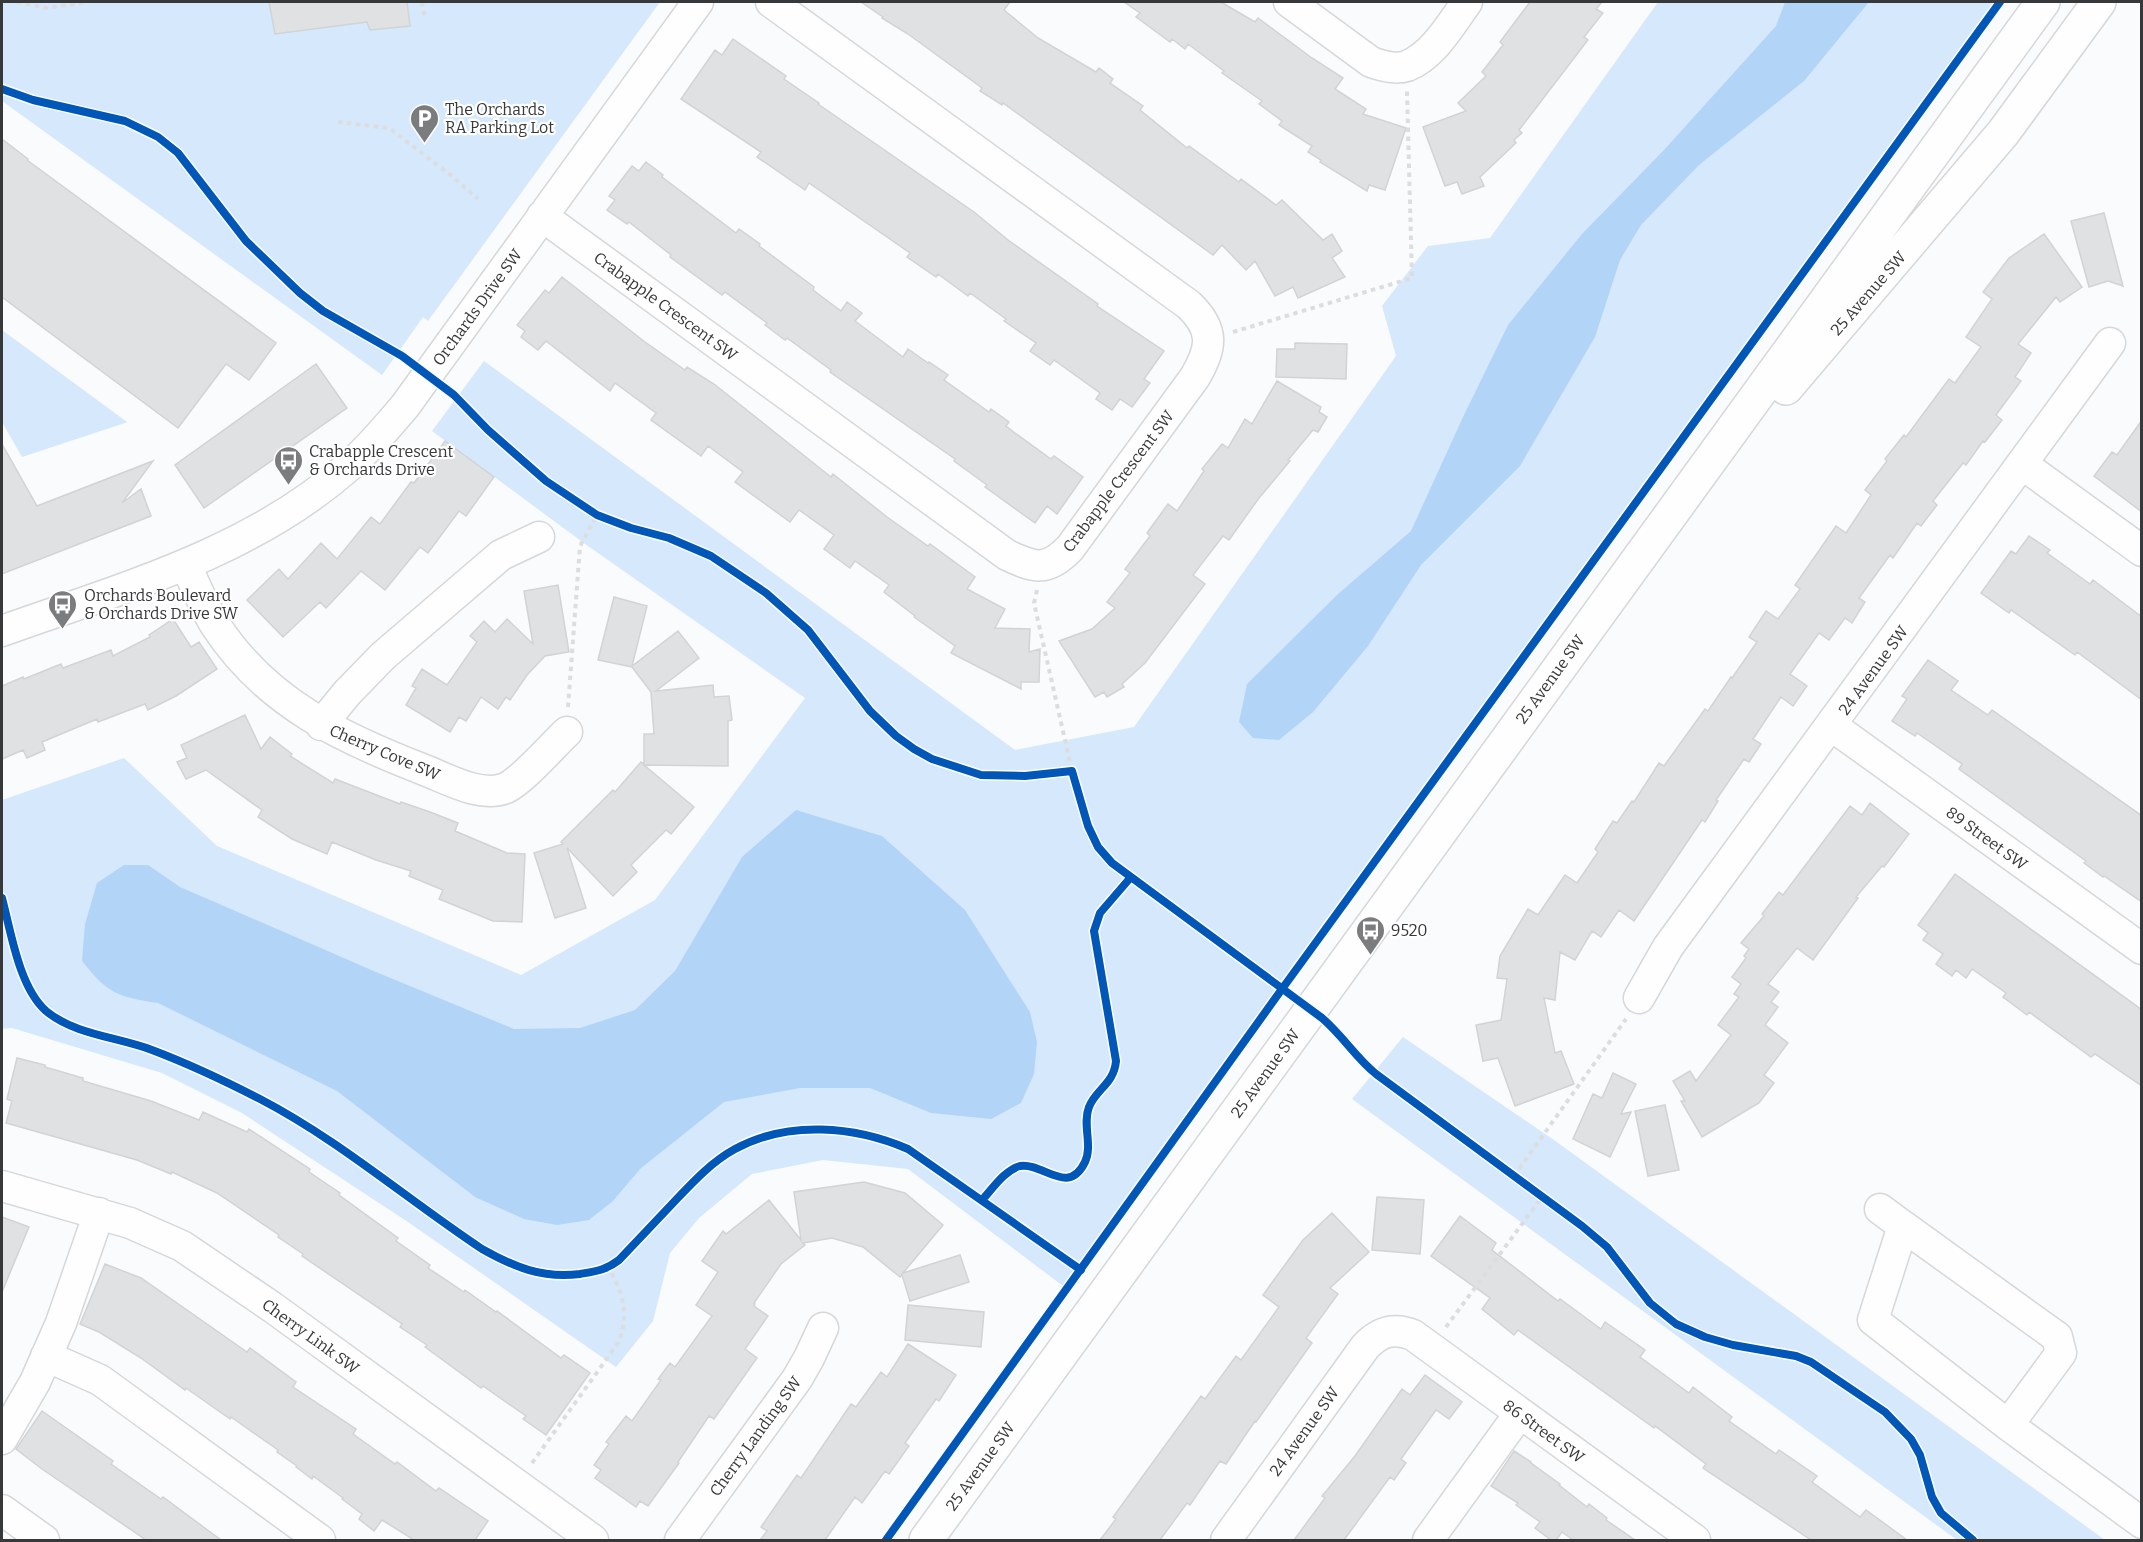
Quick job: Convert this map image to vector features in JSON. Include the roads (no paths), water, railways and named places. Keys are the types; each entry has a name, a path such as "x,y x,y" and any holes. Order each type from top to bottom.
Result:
{"main road":[{"name":"25 Avenue SW","path":"926,1540 2043,2"},
{"name":"25 Avenue SW","path":"1625,576 1967,177 2003,133 2099,2"}],"street":[{"name":"Orchards Drive SW","path":"2,632 186,565 228,546 289,512 350,466 405,406 698,2"},
{"name":"Crabapple Crescent SW","path":"543,216 1007,555 1032,565 1042,566 1060,558 1070,548 1195,377 1208,351 1209,338 1205,323 1189,305 771,2"},
{"path":"1289,2 1371,62 1385,68 1406,66 1423,56 1439,41 1467,2"},
{"name":"24 Avenue SW","path":"1639,998 1668,947 1832,726 2110,343"},
{"path":"2022,464 2142,552"},
{"path":"321,725 347,693 392,648 501,555 539,537"},
{"name":"Cherry Cove SW","path":"186,565 211,617 231,647 277,693 299,711 321,725 368,748 463,785 495,790 506,788 518,780 567,732"},
{"name":"89 Street SW","path":"1832,726 2142,949"},
{"name":"Cherry Link SW","path":"2,1186 99,1213 160,1235 202,1258 593,1540"},
{"path":"2,1439 35,1382 61,1323 99,1213"},
{"path":"2008,1425 2061,1353 2057,1337 1892,1218 1873,1320 2008,1425 2142,1523"},
{"name":"Cherry Landing SW","path":"680,1540 797,1379 823,1328"},
{"name":"24 Avenue SW","path":"1226,1540 1365,1347 1381,1333 1390,1331"},
{"name":"86 Street SW","path":"1390,1331 1403,1331 1413,1335 1695,1540"},
{"path":"46,1356 100,1380 320,1540"},
{"path":"1428,1540 1520,1413"},
{"path":"2,1510 44,1540"}],"water":[{"path":"1785,2 1869,2 1804,81 1699,165 1641,225 1620,260 1595,337 1520,466 1421,565 1368,646 1313,712 1279,740 1253,738 1239,722 1247,684 1338,594 1411,531 1508,325 1582,234 1664,150 1776,26"},
{"path":"796,810 882,836 965,910 1030,1012 1037,1042 1034,1074 1021,1103 991,1119 931,1113 870,1088 800,1088 724,1102 640,1169 613,1201 589,1220 557,1225 524,1219 475,1197 337,1091 158,1003 133,999 115,992 99,981 82,961 85,924 97,883 124,865 148,865 180,887 514,1029 580,1028 635,1010 675,971 742,857"}],"place":[{"name":"The Orchards RA Parking Lot","path":"424,144"},
{"name":"Crabapple Crescent & Orchards Drive","path":"288,486"},
{"name":"Orchards Boulevard & Orchards Drive SW","path":"63,630"},
{"name":"9520","path":"1370,956"}]}
